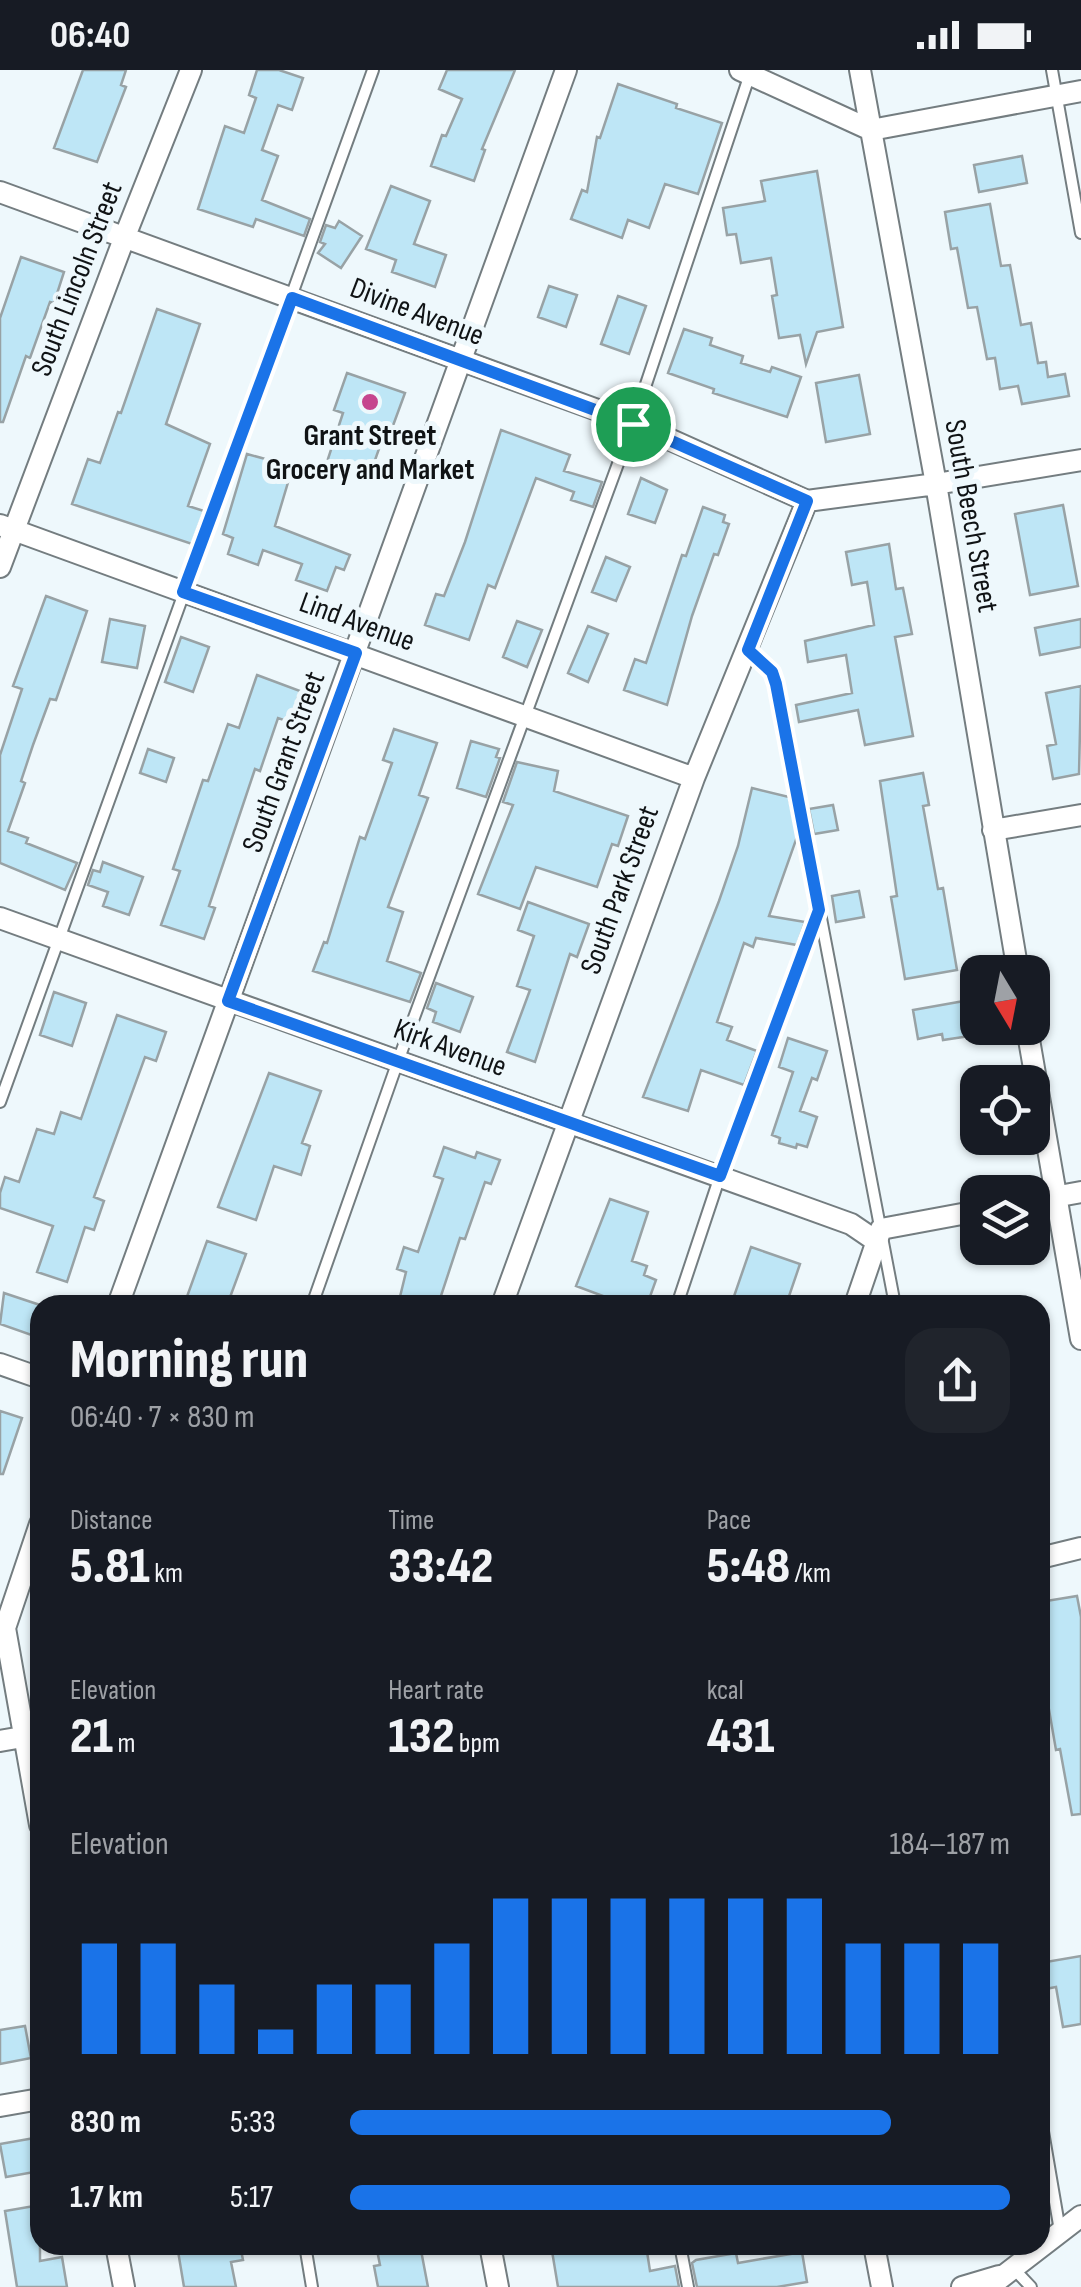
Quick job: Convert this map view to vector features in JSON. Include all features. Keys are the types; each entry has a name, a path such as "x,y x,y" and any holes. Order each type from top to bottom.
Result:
{"street":[{"name":"South Lincoln Street","path":"0,567 6,527 191,70"},
{"name":"South Grant Street","path":"122,1295 566,70"},
{"name":"South Beech Street","path":"860,70 936,484 1015,955"},
{"path":"745,72 871,130 1081,91"},
{"name":"Divine Avenue","path":"0,192 633,424 807,501"},
{"path":"807,501 1081,460"},
{"name":"South Park Street","path":"505,1295 694,778 807,501"},
{"name":"Lind Avenue","path":"6,527 694,778"},
{"path":"992,830 1081,815"},
{"name":"Kirk Avenue","path":"0,918 879,1235"},
{"path":"1030,1045 1081,1338"},
{"path":"1050,1197 1081,1192"},
{"path":"858,1295 879,1235 960,1215"},
{"path":"0,1364 30,1374"},
{"path":"1050,1556 1081,1548"},
{"path":"30,1555 6,1628 30,1728"},
{"path":"0,1742 30,1736"},
{"path":"0,2106 30,2101"},
{"path":"1050,2240 1081,2216"},
{"path":"118,2255 124,2287"},
{"path":"492,2255 498,2287"},
{"path":"876,2255 882,2287"},
{"path":"962,2287 1002,2276 1030,2255"}],"lane":[{"path":"0,1102 374,70"},
{"path":"1052,70 1081,233"},
{"path":"316,1295 633,424 745,72"},
{"path":"748,650 772,672 776,684 893,1295"},
{"path":"680,1295 720,1176 819,910"},
{"path":"1050,2173 1060,2232"},
{"path":"307,2255 312,2287"},
{"path":"682,2255 688,2287"},
{"path":"1002,2276 1031,2287"}],"building":[{"path":"83,70 126,70 121,85 126,87 97,162 54,148"},
{"path":"257,70 279,70 303,78 292,110 278,105 262,150 278,156 262,200 310,219 304,236 256,219 253,227 198,209 225,126 244,133 256,98 249,95"},
{"path":"447,70 515,70 482,149 485,150 474,181 431,166 442,135 446,136 462,99 439,89"},
{"path":"618,84 722,123 698,194 665,184 649,228 628,220 622,238 571,219 582,190 587,192 597,137 600,138"},
{"path":"1022,156 1027,183 979,192 974,165"},
{"path":"817,171 843,327 817,332 806,364 800,335 779,338 771,258 741,263 736,234 727,235 723,208 765,201 761,181"},
{"path":"391,186 430,201 414,244 446,255 435,287 392,272 396,260 366,249"},
{"path":"990,204 1001,266 1010,265 1021,325 1031,323 1038,363 1046,362 1048,377 1065,374 1069,396 1022,404 1018,386 1000,389 995,358 987,359 977,307 968,308 957,248 951,249 945,212"},
{"path":"339,221 362,236 341,268 318,253 325,244 320,242 326,225 335,228"},
{"path":"21,257 64,272 0,422 0,318"},
{"path":"549,286 577,295 566,327 538,317"},
{"path":"618,296 646,306 629,354 601,344"},
{"path":"157,309 200,324 166,424 210,444 188,506 204,511 192,544 72,504 88,459 100,463"},
{"path":"684,329 712,338 710,345 743,356 741,363 770,372 772,367 801,377 787,417 713,393 714,389 668,373"},
{"path":"347,373 405,393 391,431 386,429 368,480 326,465 343,413 334,410"},
{"path":"859,375 870,434 826,442 816,383"},
{"path":"501,430 570,455 564,471 602,482 593,507 571,500 574,492 536,478 495,588 488,585 469,640 425,625 436,594 444,596"},
{"path":"247,454 273,461 269,473 289,479 275,526 350,555 344,570 336,567 327,591 296,580 302,564 263,550 258,565 228,554 233,538 223,534"},
{"path":"641,478 667,490 655,523 628,514"},
{"path":"1063,505 1078,586 1030,595 1015,514"},
{"path":"703,507 725,515 723,522 729,524 692,616 667,705 624,690 635,659 646,663 682,555 686,556"},
{"path":"889,544 896,589 903,588 912,634 895,637 913,736 865,745 858,710 799,722 796,705 852,693 846,655 808,662 805,641 874,625 867,582 852,585 846,552"},
{"path":"606,557 630,567 616,601 592,592"},
{"path":"46,596 87,611 56,700 50,699 33,745 8,831 28,838 26,843 77,863 65,890 0,863 0,755 22,689 13,686"},
{"path":"110,619 145,626 137,668 102,662"},
{"path":"1081,619 1081,647 1040,655 1035,628"},
{"path":"517,621 542,630 527,667 503,657"},
{"path":"588,626 608,634 588,682 568,673"},
{"path":"181,637 209,647 193,692 165,682"},
{"path":"257,675 300,691 290,722 278,718 260,771 255,769 209,906 215,908 204,939 161,925 180,871 173,869 203,780 208,781 228,724 239,728"},
{"path":"1081,686 1079,774 1053,779 1047,746 1056,744 1046,693"},
{"path":"394,729 437,743 419,795 428,798 388,907 403,912 387,961 421,973 410,1002 313,971 324,942 327,943 360,837 365,839 392,763 383,760"},
{"path":"471,741 499,749 496,757 500,758 486,797 457,788"},
{"path":"148,749 174,758 166,782 140,773"},
{"path":"517,762 558,771 554,791 628,816 618,846 612,844 597,887 536,867 520,909 478,894 513,805 503,802"},
{"path":"923,773 929,805 923,806 957,970 905,979 891,897 897,896 880,781"},
{"path":"752,788 789,797 797,837 769,916 805,922 797,945 756,938 753,947 744,943 717,1022 732,1027 727,1040 757,1051 744,1085 701,1070 688,1111 643,1097 719,901"},
{"path":"833,805 838,830 814,834 809,809"},
{"path":"103,862 143,877 129,915 103,906 108,892 88,885 93,870 100,872"},
{"path":"859,891 864,917 836,922 832,896"},
{"path":"528,902 589,924 577,957 570,954 535,1062 507,1052 530,990 517,986 534,936 518,930"},
{"path":"436,983 473,997 460,1032 433,1022 436,1012 427,1008"},
{"path":"54,992 86,1003 72,1046 40,1035"},
{"path":"960,1002 960,1037 943,1040 942,1034 918,1039 913,1010"},
{"path":"117,1015 166,1032 156,1061 145,1057 94,1197 104,1201 94,1230 85,1227 67,1282 37,1272 53,1226 0,1208 0,1193 5,1177 19,1182 37,1129 54,1134 61,1112 81,1119"},
{"path":"788,1038 827,1051 800,1111 817,1117 807,1147 779,1143 780,1138 772,1135 793,1072 779,1067"},
{"path":"269,1073 321,1091 302,1143 310,1146 301,1175 274,1166 256,1220 218,1207"},
{"path":"444,1147 475,1158 477,1152 500,1160 491,1184 485,1182 465,1239 460,1238 441,1295 400,1295 406,1272 397,1269 404,1247 418,1252 443,1179 434,1176"},
{"path":"610,1199 648,1212 632,1261 647,1266 644,1275 656,1280 651,1295 600,1295 576,1286"},
{"path":"207,1241 246,1254 231,1295 188,1295"},
{"path":"751,1247 800,1264 789,1295 734,1295"},
{"path":"4,1293 30,1302 30,1334 0,1324"},
{"path":"0,1411 22,1418 3,1474 0,1474"},
{"path":"1077,1596 1081,1617 1081,1814 1072,1815 1050,1716 1050,1600"},
{"path":"1081,1956 1081,2024 1063,2027 1056,1987 1050,1988 1050,1961"},
{"path":"25,2026 30,2058 0,2064 0,2030"},
{"path":"30,2139 30,2173 6,2177 0,2144"},
{"path":"30,2207 30,2255 40,2255 40,2261 62,2257 67,2287 17,2287 5,2211"},
{"path":"179,2255 242,2255 243,2260 231,2262 236,2287 184,2287"},
{"path":"378,2255 422,2255 428,2287 378,2287 374,2266 380,2265"},
{"path":"553,2255 648,2255 650,2271 675,2266 679,2287 558,2287"},
{"path":"736,2255 738,2263 802,2255 807,2282 777,2287 697,2287 692,2263 696,2260"}],"place":[{"name":"Grant Street Grocery and Market","path":"370,402"}],"route":[{"path":"292,298 633,424 807,501 748,650 772,672 776,684 819,910 720,1176 228,1001 356,653 183,592 292,298"}]}
